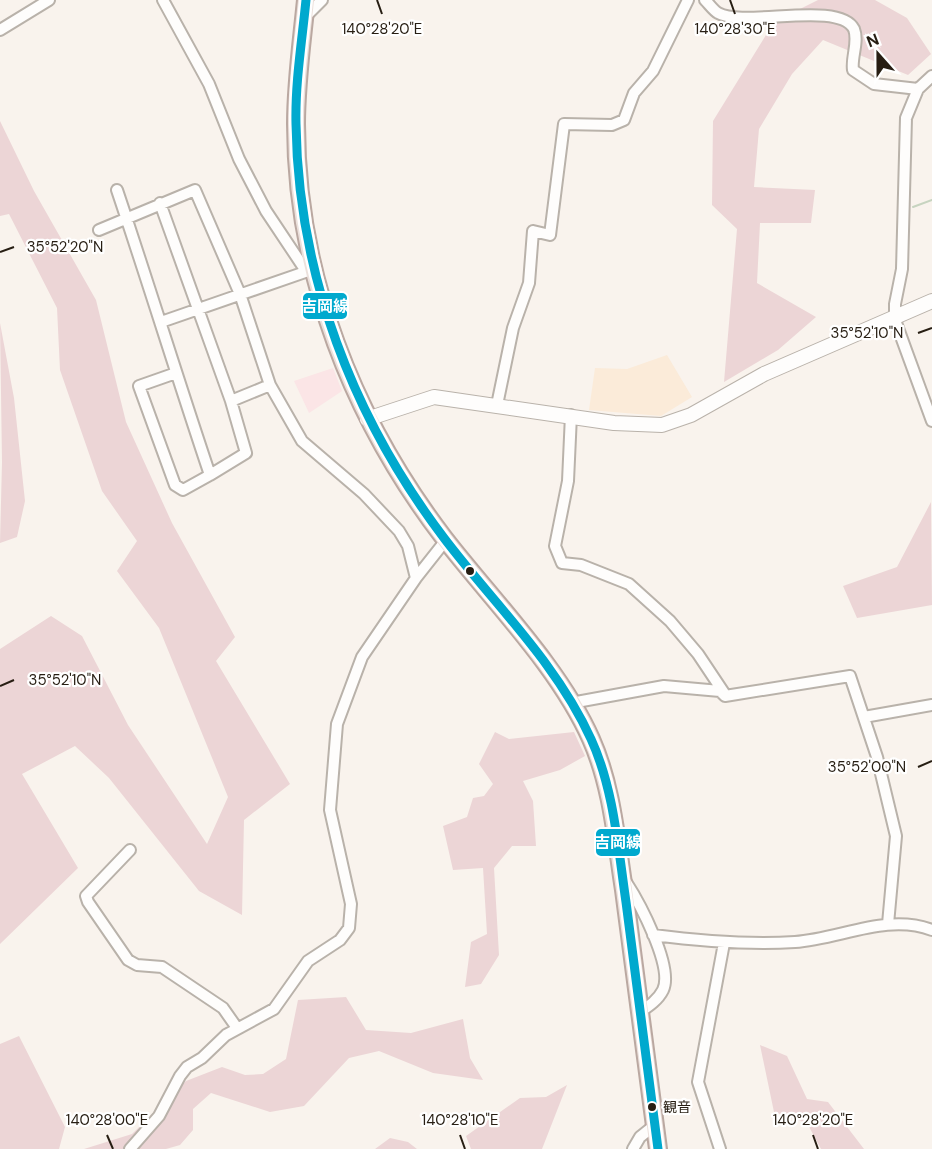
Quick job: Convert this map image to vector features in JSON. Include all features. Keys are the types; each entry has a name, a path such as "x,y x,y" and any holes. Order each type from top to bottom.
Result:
{"highway":[{"path":"306,0 298,69 296,126 299,183 310,270 333,338 367,419 395,469 446,540 504,612 571,703 591,739 610,799 658,1149"}],"street":[{"path":"0,30 50,0"},
{"path":"161,322 310,270 261,201 239,159 209,84 163,0"},
{"path":"304,18 322,0"},
{"path":"497,405 513,328 529,284 533,231 550,235 564,124 568,122 612,125 624,120 634,93 653,71 688,0"},
{"path":"705,0 719,14 747,17 794,9 843,17 852,24 855,34 853,70 874,84 918,89"},
{"path":"932,76 918,89 906,118 902,269 895,304 895,320 932,421"},
{"path":"117,190 210,475"},
{"path":"99,230 195,190 240,294 270,385 302,441 363,494 399,531 408,546 416,578"},
{"path":"160,203 200,308 246,453 183,490 175,485 140,386 176,373"},
{"path":"367,419 434,397 647,426 668,423 691,415 764,374 895,320 932,301"},
{"path":"231,401 270,385"},
{"path":"571,415 568,481 555,546 562,563 580,566 629,584 670,621 698,654 725,696"},
{"path":"130,1149 159,1116 187,1067 237,1028 274,1009 308,961 340,940 349,928 351,904 330,810 337,724 362,657 416,578 446,540"},
{"path":"725,696 850,675 887,794 896,836 888,924"},
{"path":"571,703 664,686 720,691 725,696"},
{"path":"864,717 932,705"},
{"path":"130,850 86,896 88,902 128,960 137,965 162,967 223,1008 237,1028"},
{"path":"621,875 638,900 665,970 664,988 653,1004 640,1012"},
{"path":"652,935 724,943 799,942 888,924 932,930"},
{"path":"720,1149 698,1082 724,943"},
{"path":"633,1149 640,1137 655,1125"}],"shaded area":[{"path":"818,0 875,0 907,18 931,54 908,75 823,40 792,74 759,129 754,187 815,190 811,223 760,223 757,283 816,317 778,350 724,382 737,229 712,205 713,121 774,22"},
{"path":"0,121 34,191 96,300 126,422 172,523 235,637 216,661 290,784 244,820 242,915 199,891 109,778 75,746 22,774 78,868 0,944 0,649 51,616 82,636 128,725 207,844 228,797 159,628 117,571 137,541 102,491 60,370 57,308 9,214 0,216"},
{"path":"0,323 14,398 25,501 17,537 0,543 2,462"},
{"path":"667,355 692,397 661,416 589,410 595,368 627,369"},
{"path":"333,368 342,391 309,413 294,381"},
{"path":"931,502 932,605 857,618 843,586 897,567"},
{"path":"495,732 509,739 574,732 585,756 560,770 523,781 533,801 536,846 512,846 494,868 499,955 481,984 465,987 471,942 487,934 483,868 453,870 443,826 467,817 473,798 484,796 493,784 479,764"},
{"path":"346,997 366,1030 411,1033 463,1019 470,1058 483,1080 433,1073 379,1051 349,1058 304,1106 270,1112 211,1093 193,1109 193,1130 180,1145 166,1149 84,1149 132,1134 186,1081 222,1067 245,1075 263,1074 286,1059 298,1000"},
{"path":"19,1036 65,1127 59,1149 0,1149 0,1044"},
{"path":"760,1045 787,1056 807,1099 828,1102 864,1149 821,1149 807,1123 774,1112"},
{"path":"567,1085 542,1149 471,1149 466,1136 520,1098 546,1097"},
{"path":"390,1138 408,1142 417,1149 375,1149"}],"waterway":[{"path":"913,207 932,200"}],"transit line":[{"name":"吉岡線","path":"306,0 296,124 299,180 307,236 320,290 337,343 358,394 383,444 412,492 444,538 523,634 560,684 577,711 599,758 610,798 617,840 658,1149"}],"place":[{"name":"観音","path":"652,1107"}]}
